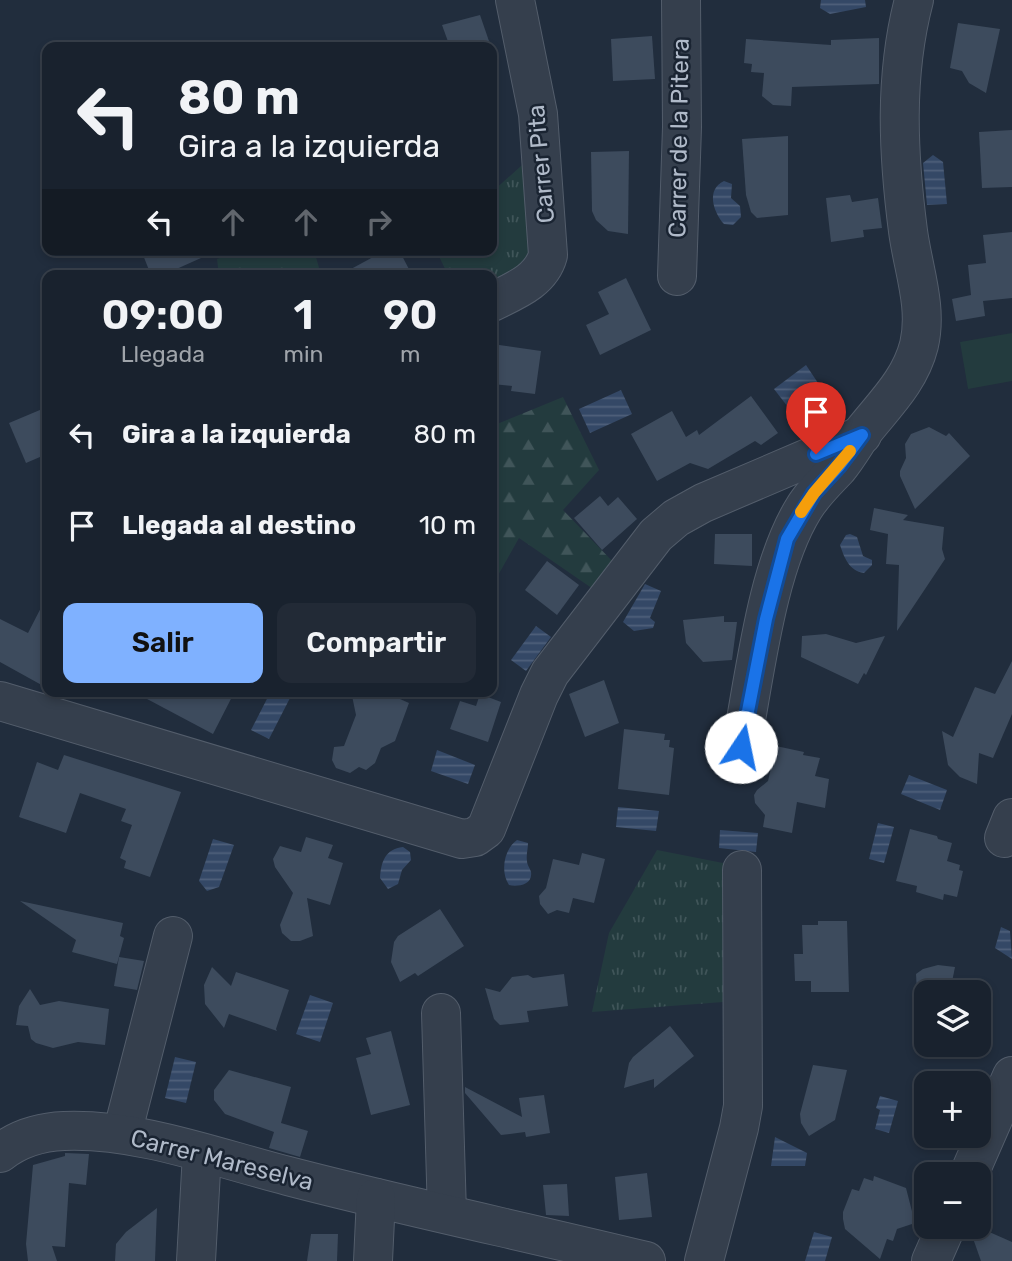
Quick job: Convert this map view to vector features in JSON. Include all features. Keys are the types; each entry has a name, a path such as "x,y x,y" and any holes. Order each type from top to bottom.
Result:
{"street":[{"name":"Carrer Pita","path":"497,300 531,281 548,255 538,114 515,0"},
{"name":"Carrer de la Pitera","path":"677,276 682,127 681,0"},
{"path":"741,747 766,619 787,539 814,493 839,466 903,383 916,357 923,313 912,262 899,130 904,51 915,0"},
{"path":"0,701 462,839 475,837 486,829 550,673 656,534 676,518 703,503 862,435"},
{"path":"704,1261 743,1107 742,870"},
{"path":"122,1134 173,936"},
{"path":"441,1013 447,1214"},
{"path":"974,1162 1012,1076"},
{"name":"Carrer Mareselva","path":"0,1153 34,1134 65,1130 122,1134 447,1214 594,1255 646,1261"},
{"path":"196,1261 202,1153"},
{"path":"373,1261 376,1198"},
{"path":"931,1261 941,1239"}],"green space":[{"path":"531,157 532,259 497,282 497,270 446,270 439,256 497,256 497,188"},
{"path":"226,256 316,256 320,270 218,270 217,259"},
{"path":"1012,333 1012,381 968,389 960,342"},
{"path":"563,397 599,470 563,510 616,565 596,591 519,538 497,577 497,424"},
{"path":"657,850 728,864 723,1002 592,1012 609,933"}],"water":[{"path":"821,0 865,0 866,7 830,14 820,8"},
{"path":"933,155 943,162 947,204 927,205 923,163"},
{"path":"724,181 732,184 731,198 740,206 741,217 733,225 724,224 714,207 715,189"},
{"path":"806,365 822,389 791,411 774,389"},
{"path":"621,390 632,414 590,433 579,409"},
{"path":"846,535 857,537 863,556 872,560 872,565 864,573 854,569 845,559 840,545"},
{"path":"645,584 661,591 650,618 655,622 653,628 634,631 623,622"},
{"path":"536,626 551,637 526,671 511,660"},
{"path":"268,697 290,698 269,739 251,730"},
{"path":"437,750 475,765 468,784 431,771"},
{"path":"909,775 947,790 940,810 901,794"},
{"path":"618,807 659,811 656,831 616,827"},
{"path":"878,823 894,827 884,863 869,859"},
{"path":"720,830 758,833 756,852 719,848"},
{"path":"213,839 234,845 219,887 207,891 199,881"},
{"path":"517,840 528,843 527,864 531,876 524,884 512,886 506,880 504,867 506,855"},
{"path":"403,847 410,852 411,860 402,870 398,884 388,889 380,878 381,867 388,853"},
{"path":"1001,927 1010,931 1012,959 995,948"},
{"path":"310,995 333,1003 320,1042 296,1034"},
{"path":"175,1057 196,1062 186,1103 165,1098"},
{"path":"880,1096 898,1101 889,1133 875,1129 880,1110 876,1108"},
{"path":"775,1137 807,1153 805,1166 771,1166"},
{"path":"814,1232 832,1237 825,1261 805,1261"}],"building":[{"path":"480,15 489,42 448,42 442,25"},
{"path":"958,23 1000,29 986,93 969,83 962,71 950,68"},
{"path":"652,36 655,79 613,81 611,39"},
{"path":"879,38 879,84 792,87 791,106 773,105 762,96 764,73 751,72 752,64 744,63 746,39 831,45 831,40"},
{"path":"1012,130 1012,187 982,188 979,132"},
{"path":"788,136 788,215 757,218 751,212 746,195 742,139"},
{"path":"629,151 628,234 608,231 596,220 592,211 591,152"},
{"path":"850,195 852,202 878,198 882,228 863,230 864,237 831,242 826,198"},
{"path":"1012,232 1012,298 983,301 985,316 956,321 952,299 971,295 968,265 986,263 983,235"},
{"path":"143,256 206,256 174,270 149,270"},
{"path":"375,256 402,256 409,270 349,270"},
{"path":"626,278 651,330 600,355 586,325 609,314 598,292"},
{"path":"497,345 541,351 535,394 511,391 512,386 497,384"},
{"path":"751,396 778,433 761,445 755,441 708,469 690,463 657,481 631,434 672,411 686,437 697,430 699,435"},
{"path":"42,409 42,456 26,463 9,423"},
{"path":"929,427 946,436 949,433 970,456 915,509 900,471 906,458 905,444 911,434"},
{"path":"600,496 608,506 618,497 637,519 602,550 574,518"},
{"path":"874,508 908,515 903,520 944,527 942,549 945,559 897,631 899,565 886,564 888,534 870,530"},
{"path":"715,534 752,534 752,566 714,564"},
{"path":"547,561 579,585 557,615 525,590"},
{"path":"42,606 42,685 0,662 0,619 28,633"},
{"path":"724,616 724,622 737,622 732,660 703,662 686,643 683,620"},
{"path":"826,634 856,643 885,636 866,675 864,673 858,684 801,657 802,636"},
{"path":"1012,661 1012,714 993,758 979,753 977,784 960,777 948,765 942,731 953,737 975,687 995,694"},
{"path":"604,680 619,723 585,737 569,694"},
{"path":"143,697 232,697 213,734"},
{"path":"352,697 396,697 409,703 395,741 381,748 375,763 366,770 359,767 350,773 336,768 332,760 334,747 344,746 356,715"},
{"path":"479,697 501,702 488,742 450,729 460,701 476,706"},
{"path":"624,729 665,734 664,740 670,740 669,747 674,748 669,795 618,789"},
{"path":"776,746 820,758 815,776 829,779 825,808 797,802 792,833 763,827 765,815 755,803 754,795 768,781"},
{"path":"64,755 181,792 150,877 124,868 126,861 120,858 132,825 121,821 126,809 80,793 66,833 19,817 37,762 58,770"},
{"path":"910,829 952,843 947,861 960,865 959,870 963,871 957,897 944,894 943,900 916,892 917,886 896,881"},
{"path":"306,837 333,845 328,858 343,863 330,905 307,898 313,936 291,941 282,933 280,925 293,893 275,867 273,859 280,846 301,852"},
{"path":"582,853 605,859 594,903 573,898 569,913 557,910 548,914 540,904 539,896 546,888 553,859 579,865"},
{"path":"20,901 123,923 120,936 124,938 117,964 72,952 76,940"},
{"path":"440,909 464,946 418,976 415,973 400,982 391,962 394,942 398,936"},
{"path":"818,921 847,921 849,992 811,992 811,981 795,981 794,954 803,954 802,925 818,925"},
{"path":"119,957 144,961 137,990 114,986"},
{"path":"938,965 955,967 952,980 916,980 916,974"},
{"path":"212,967 231,986 236,972 289,990 277,1031 229,1014 224,1028 205,1004 204,985"},
{"path":"564,974 568,1006 527,1011 529,1022 500,1025 494,1019 485,988 500,992 512,977 528,975 533,978"},
{"path":"30,989 40,1005 59,1001 109,1009 105,1045 78,1042 53,1048 36,1043 31,1039 28,1026 16,1025 19,1006"},
{"path":"670,1026 694,1056 654,1088 654,1079 624,1088 629,1063 633,1057"},
{"path":"391,1031 410,1105 371,1115 356,1058 371,1054 366,1038"},
{"path":"813,1065 847,1070 835,1120 809,1136 801,1123 800,1114"},
{"path":"229,1070 291,1087 281,1123 308,1131 300,1157 269,1148 274,1132 225,1114 214,1100 214,1090"},
{"path":"465,1087 522,1117 519,1098 544,1095 550,1133 526,1137 525,1132 501,1135 465,1093"},
{"path":"65,1153 89,1154 86,1185 69,1183 65,1247 52,1246 57,1261 28,1261 26,1244 33,1165 65,1156"},
{"path":"647,1173 652,1217 619,1220 615,1177"},
{"path":"874,1176 906,1188 914,1219 914,1223 897,1229 893,1241 887,1239 880,1259 845,1229 843,1219 852,1189 859,1191 864,1178 873,1181"},
{"path":"567,1184 569,1216 546,1215 543,1185"},
{"path":"157,1208 155,1261 115,1261 116,1244 126,1232"},
{"path":"991,1233 1012,1242 1012,1261 981,1261 973,1239 991,1239"},
{"path":"311,1234 338,1234 337,1261 307,1261"}],"slow traffic":[{"path":"801,512 850,451"}],"route":[{"path":"741,747 775,578 787,539 814,493 862,435 816,454"}]}
